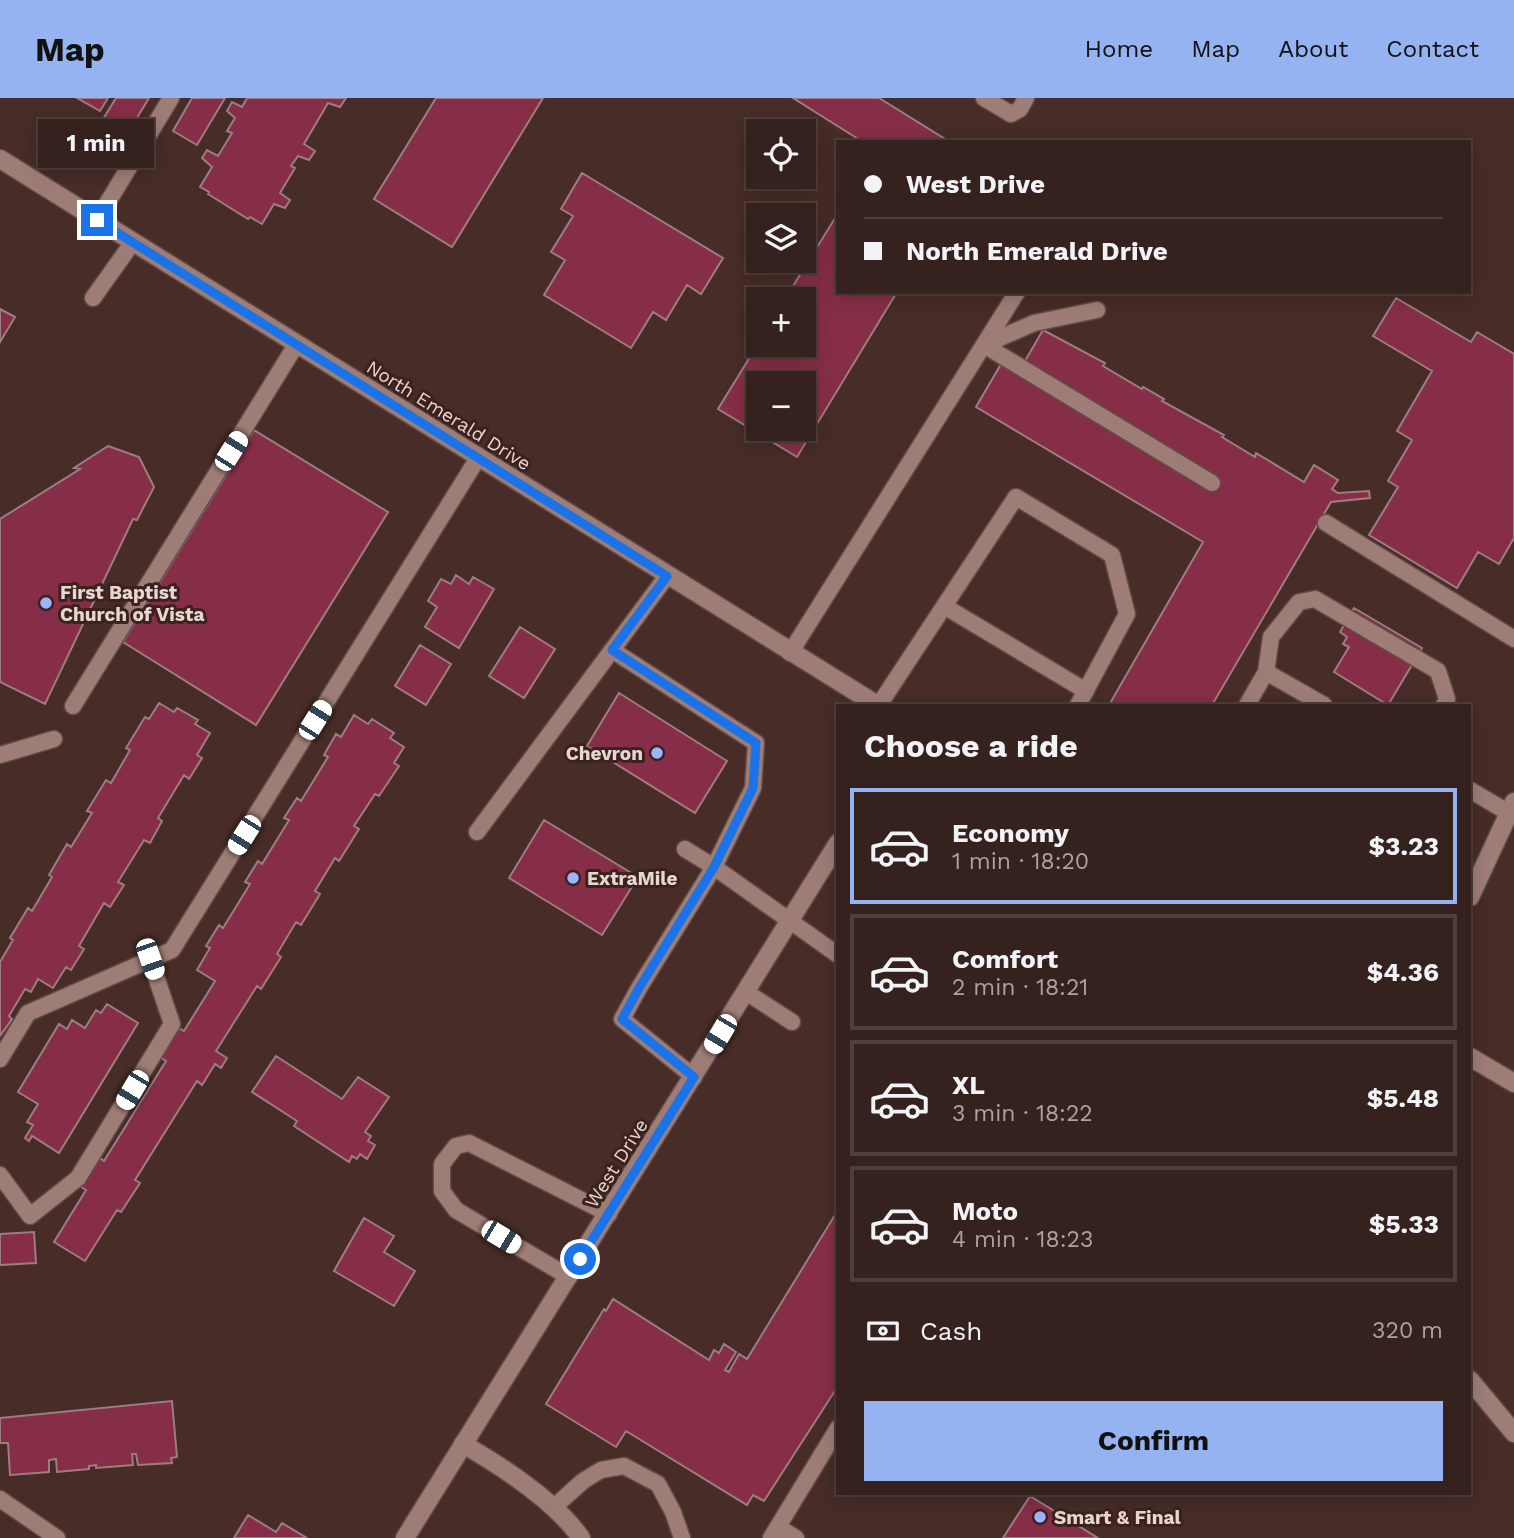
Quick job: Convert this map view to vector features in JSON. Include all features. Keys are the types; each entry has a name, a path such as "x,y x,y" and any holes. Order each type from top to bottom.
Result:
{"main road":[{"name":"North Emerald Drive","path":"0,159 790,653 876,704"},
{"path":"1471,895 1511,807"},
{"name":"West Drive","path":"405,1538 836,846"},
{"path":"1471,1058 1514,1083"},
{"path":"1471,1381 1514,1433"},
{"path":"463,1444 499,1465 553,1508 581,1538"}],"lane":[{"path":"97,220 171,98"},
{"path":"984,98 1011,114 1020,108 1026,98"},
{"path":"93,298 133,242"},
{"path":"790,653 1016,294"},
{"path":"984,345 1034,323 1097,310"},
{"path":"73,706 296,345"},
{"path":"984,345 1212,483"},
{"path":"0,1059 28,1013 172,950 478,458"},
{"path":"879,704 1016,497 1112,555 1127,614 1082,698 944,606"},
{"path":"1326,523 1514,639"},
{"path":"477,832 667,576"},
{"path":"1248,704 1266,672 1271,637 1299,602 1315,599 1438,671 1447,699 1444,704"},
{"path":"612,650 756,743 753,788 714,867 622,1019 694,1077"},
{"path":"1266,672 1322,704"},
{"path":"0,755 54,739"},
{"path":"1471,790 1511,807"},
{"path":"685,849 836,954"},
{"path":"0,1175 30,1216 78,1178 172,1024 150,959"},
{"path":"746,992 792,1022"},
{"path":"569,1277 456,1210 442,1191 442,1164 456,1146 469,1143 609,1214"},
{"path":"796,1538 775,1533 836,1431"},
{"path":"553,1508 583,1480 601,1470 624,1466 658,1484 673,1512 682,1538"},
{"path":"0,1499 57,1538"}],"building":[{"path":"77,98 108,98 100,111"},
{"path":"116,98 149,98 124,139 100,124"},
{"path":"192,98 225,98 197,145 173,131"},
{"path":"247,98 346,98 340,107 328,103 304,144 315,151 309,160 298,156 291,166 295,168 280,193 290,200 285,208 274,204 262,224 250,217 248,219 200,187 212,167 202,158 207,150 218,156 232,133 227,131 235,118 227,111 232,102 242,107"},
{"path":"436,98 543,98 452,247 374,199"},
{"path":"793,98 879,98 947,140 860,140"},
{"path":"582,173 723,258 701,294 687,285 666,320 653,312 631,348 544,295 565,260 551,252 573,216 561,209"},
{"path":"836,217 836,294 896,294 816,426 816,371 746,371 746,426 718,409 750,357 816,357 816,287 792,287 801,273 816,273 816,249"},
{"path":"1396,298 1471,342 1477,332 1514,354 1514,538 1499,564 1478,552 1457,588 1369,535 1398,487 1388,481 1412,440 1397,431 1432,371 1373,336"},
{"path":"0,309 15,317 0,342"},
{"path":"1043,330 1105,363 1103,366 1164,399 1162,401 1224,435 1222,437 1255,457 1256,453 1304,482 1314,465 1338,480 1332,489 1338,493 1369,491 1370,498 1331,502 1213,704 1110,704 1203,542 976,407 1008,352 1025,361"},
{"path":"254,430 388,512 256,725 123,642"},
{"path":"771,441 807,441 797,457"},
{"path":"108,446 139,457 154,487 137,520 133,519 45,704 0,682 0,519 80,469 74,468"},
{"path":"456,575 469,584 473,577 494,589 459,648 425,627 437,607 428,601 441,579 451,584"},
{"path":"1354,608 1422,648 1389,704 1334,672 1349,647 1343,644 1347,637 1340,632"},
{"path":"520,627 555,649 524,698 489,676"},
{"path":"420,645 451,664 426,705 395,686"},
{"name":"Chevron","path":"619,693 727,761 695,813 587,746"},
{"path":"159,703 174,712 177,708 198,720 195,724 210,733 197,755 202,758 189,779 184,775 158,818 162,821 150,843 144,840 118,882 124,885 110,907 104,903 79,946 84,949 71,970 66,967 53,988 38,979 31,992 25,989 9,1016 12,1019 0,1036 0,962 13,940 10,938 28,908 32,911 67,844 71,847 92,813 87,811 106,780 111,783 130,750 126,748 145,717 149,719"},
{"path":"354,715 368,724 372,719 394,733 390,738 404,747 394,763 399,766 379,796 375,794 354,826 359,829 339,861 335,858 315,891 320,894 301,925 296,922 277,954 281,957 261,989 257,986 216,1051 227,1058 221,1068 215,1064 202,1085 197,1081 135,1180 140,1183 121,1212 117,1210 85,1261 54,1242 86,1190 81,1187 100,1158 104,1161 166,1061 161,1058 179,1028 184,1031 215,981 197,970 210,948 206,946 219,925 223,928 250,884 245,882 258,861 262,864 289,820 284,818 297,798 301,801 328,757 324,755 336,734 341,737"},
{"name":"ExtraMile","path":"544,820 638,877 602,935 509,878"},
{"path":"107,1004 138,1023 59,1153 32,1136 29,1141 25,1138 33,1125 27,1122 38,1104 18,1092 59,1024 67,1029 72,1020 85,1028 96,1010 101,1013"},
{"path":"276,1056 342,1099 358,1077 389,1097 365,1132 371,1136 368,1141 375,1145 367,1159 360,1154 357,1159 352,1156 349,1162 294,1126 297,1121 252,1092"},
{"path":"836,1213 836,1389 764,1501 753,1495 747,1505 626,1431 616,1447 546,1404 604,1309 606,1311 613,1299 709,1360 714,1350 719,1353 724,1344 736,1352 725,1370 729,1372 739,1354 747,1359"},
{"path":"364,1218 394,1236 384,1252 415,1271 394,1306 334,1271"},
{"path":"34,1232 36,1263 0,1265 0,1234"},
{"path":"172,1401 177,1457 171,1458 172,1463 138,1465 136,1454 132,1454 133,1465 96,1468 96,1465 89,1466 89,1469 57,1472 56,1459 49,1460 49,1472 10,1475 8,1443 0,1443 0,1418"},
{"name":"Smart & Final","path":"1030,1496 1098,1538 1003,1538"},
{"path":"248,1515 276,1532 282,1523 307,1538 234,1538"}],"place":[{"name":"First Baptist Church of Vista","path":"46,603"},
{"name":"Chevron","path":"657,753"},
{"name":"ExtraMile","path":"573,878"},
{"name":"Smart & Final","path":"1040,1517"}],"route":[{"path":"97,220 667,576 612,650 756,743 753,788 714,867 622,1019 694,1077 580,1259"}]}
